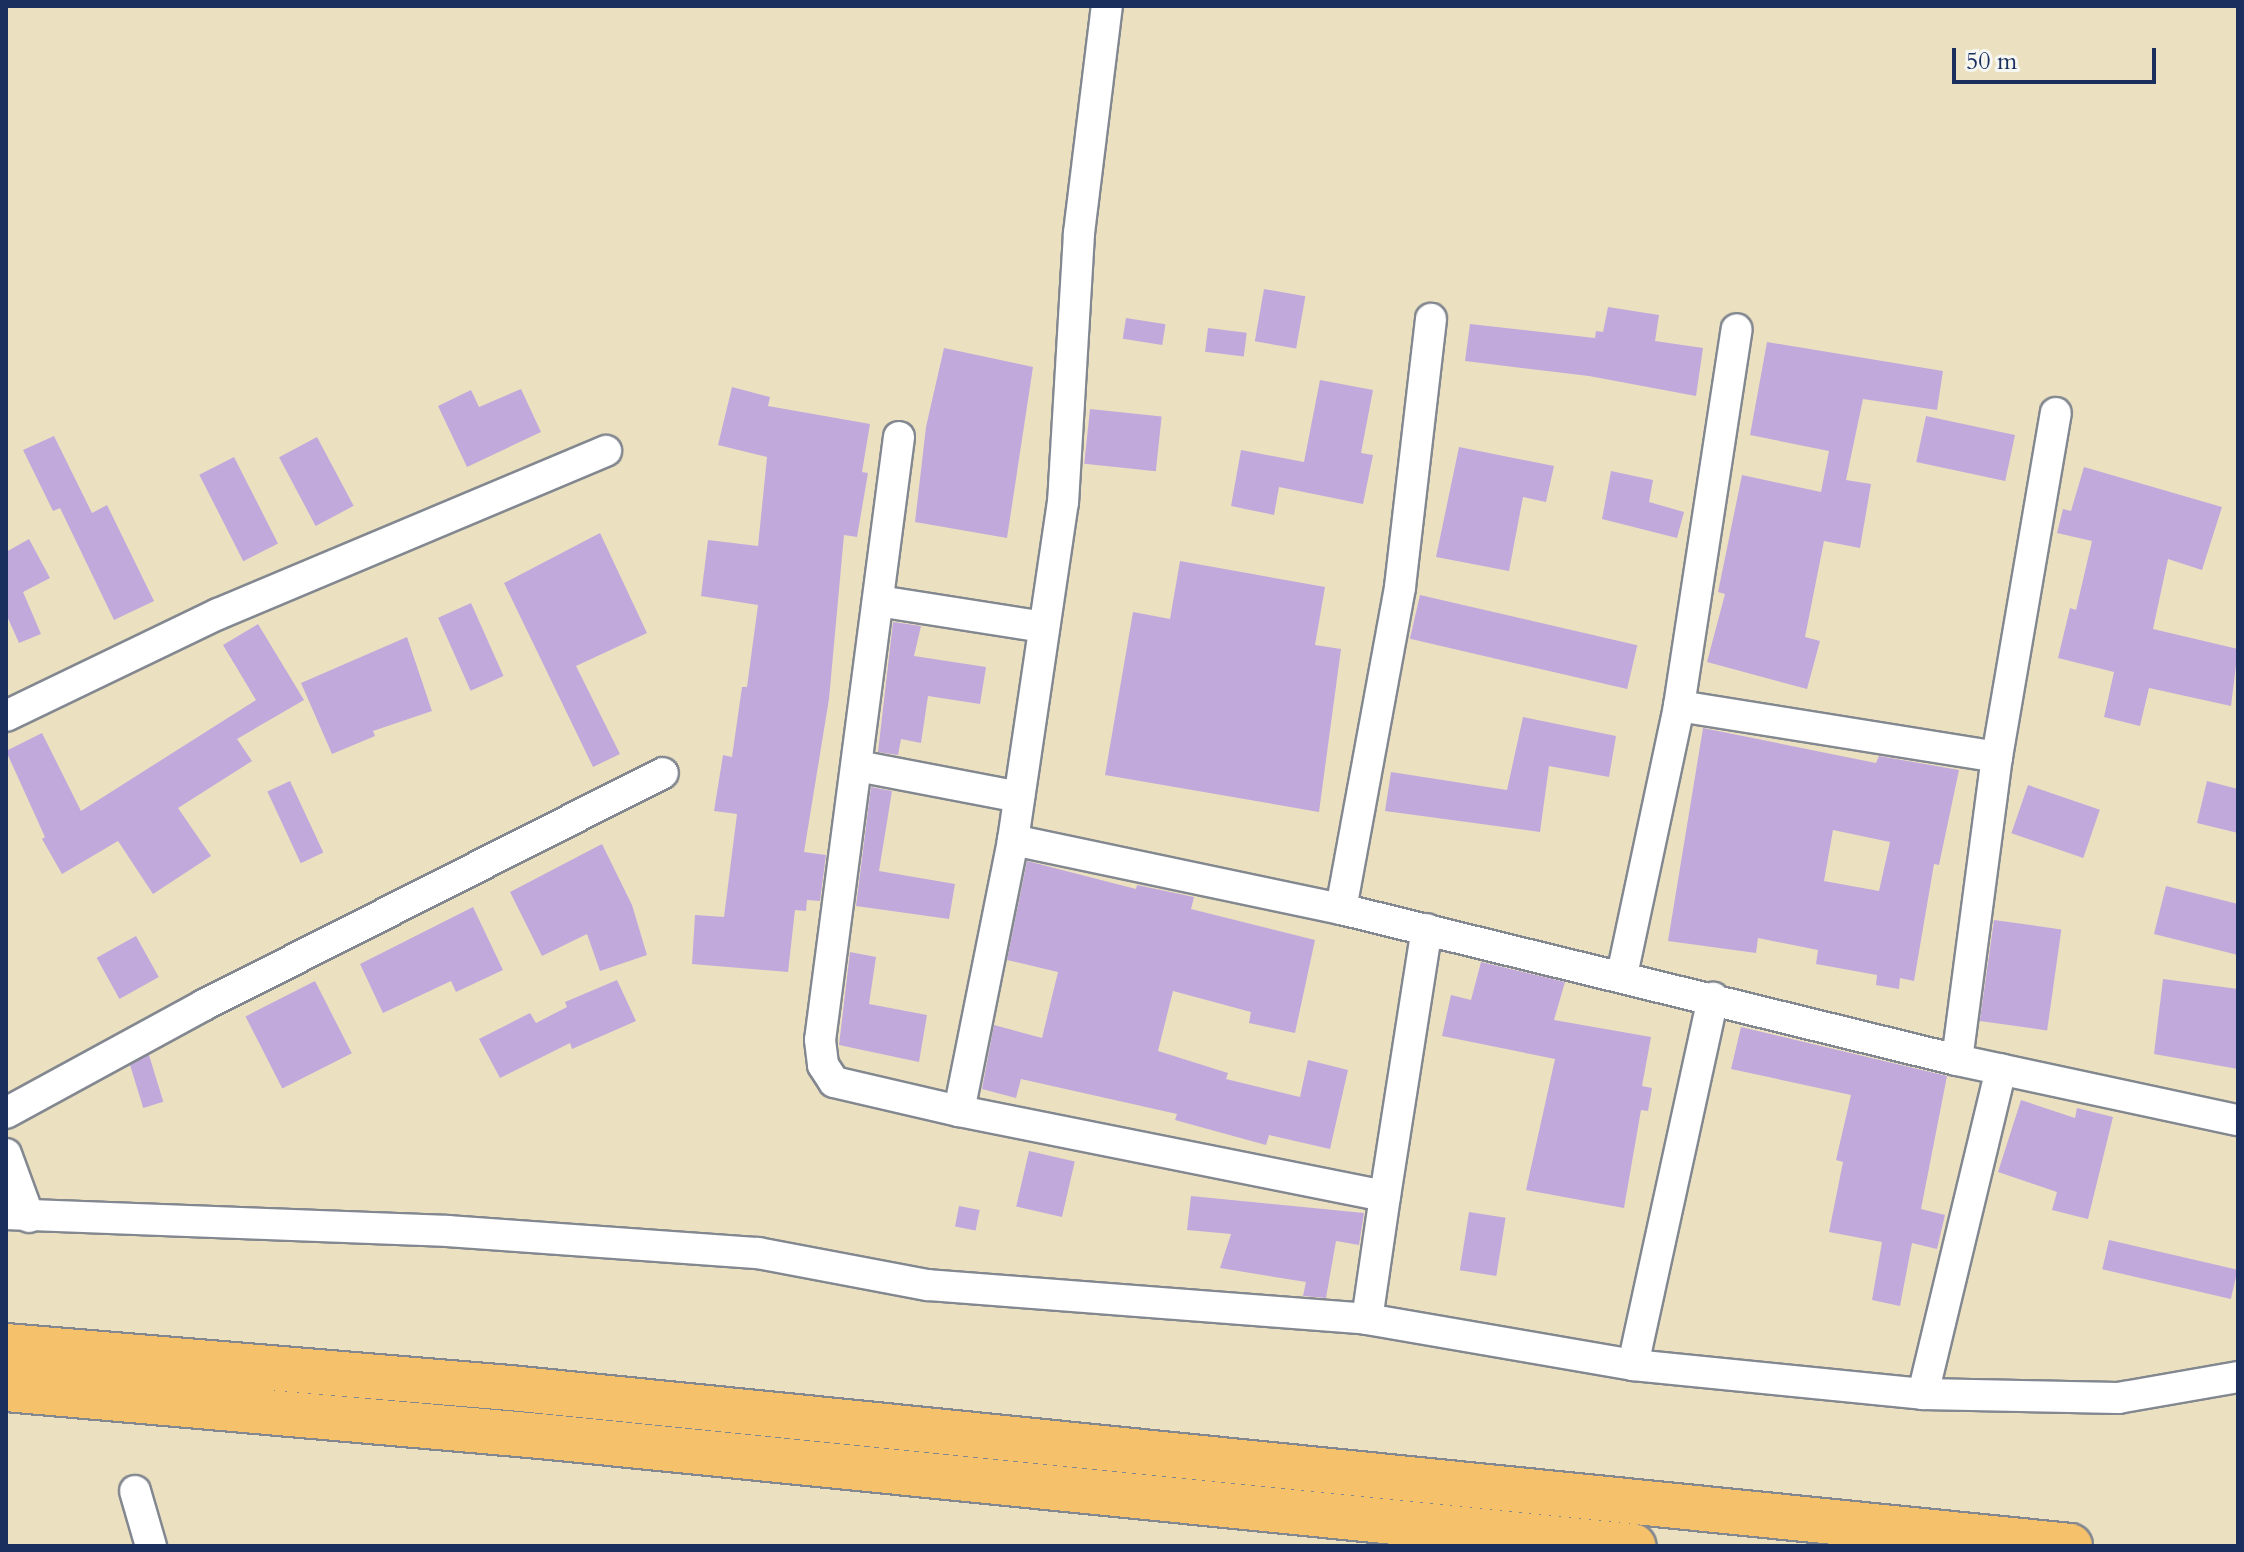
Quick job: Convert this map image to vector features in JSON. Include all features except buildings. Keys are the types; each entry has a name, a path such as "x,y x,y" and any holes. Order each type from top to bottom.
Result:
{"highway":[{"path":"6,1346 541,1391 2070,1546"},
{"path":"6,1389 540,1436 1536,1541 1633,1546"}],"street":[{"path":"959,1111 1013,840 1063,503 1079,233 1107,6"},
{"path":"1341,909 1400,587 1431,319"},
{"path":"1622,975 1679,706 1737,329"},
{"path":"1957,1060 1997,757 2056,413"},
{"path":"899,437 820,1040 823,1065 834,1082 959,1111 1385,1196"},
{"path":"6,716 218,614 606,451"},
{"path":"878,601 1044,627"},
{"path":"1679,706 1997,757"},
{"path":"858,766 1019,797"},
{"path":"6,1113 204,1005 663,773"},
{"path":"1013,840 1341,909 1622,975 1957,1060 2238,1120"},
{"path":"1367,1319 1427,929"},
{"path":"1633,1365 1713,998"},
{"path":"1923,1394 2001,1069"},
{"path":"6,1154 18,1215 448,1231 743,1252 928,1285 1367,1319 1633,1365 1923,1394 2118,1398 2238,1377"},
{"path":"135,1491 151,1546"}]}
